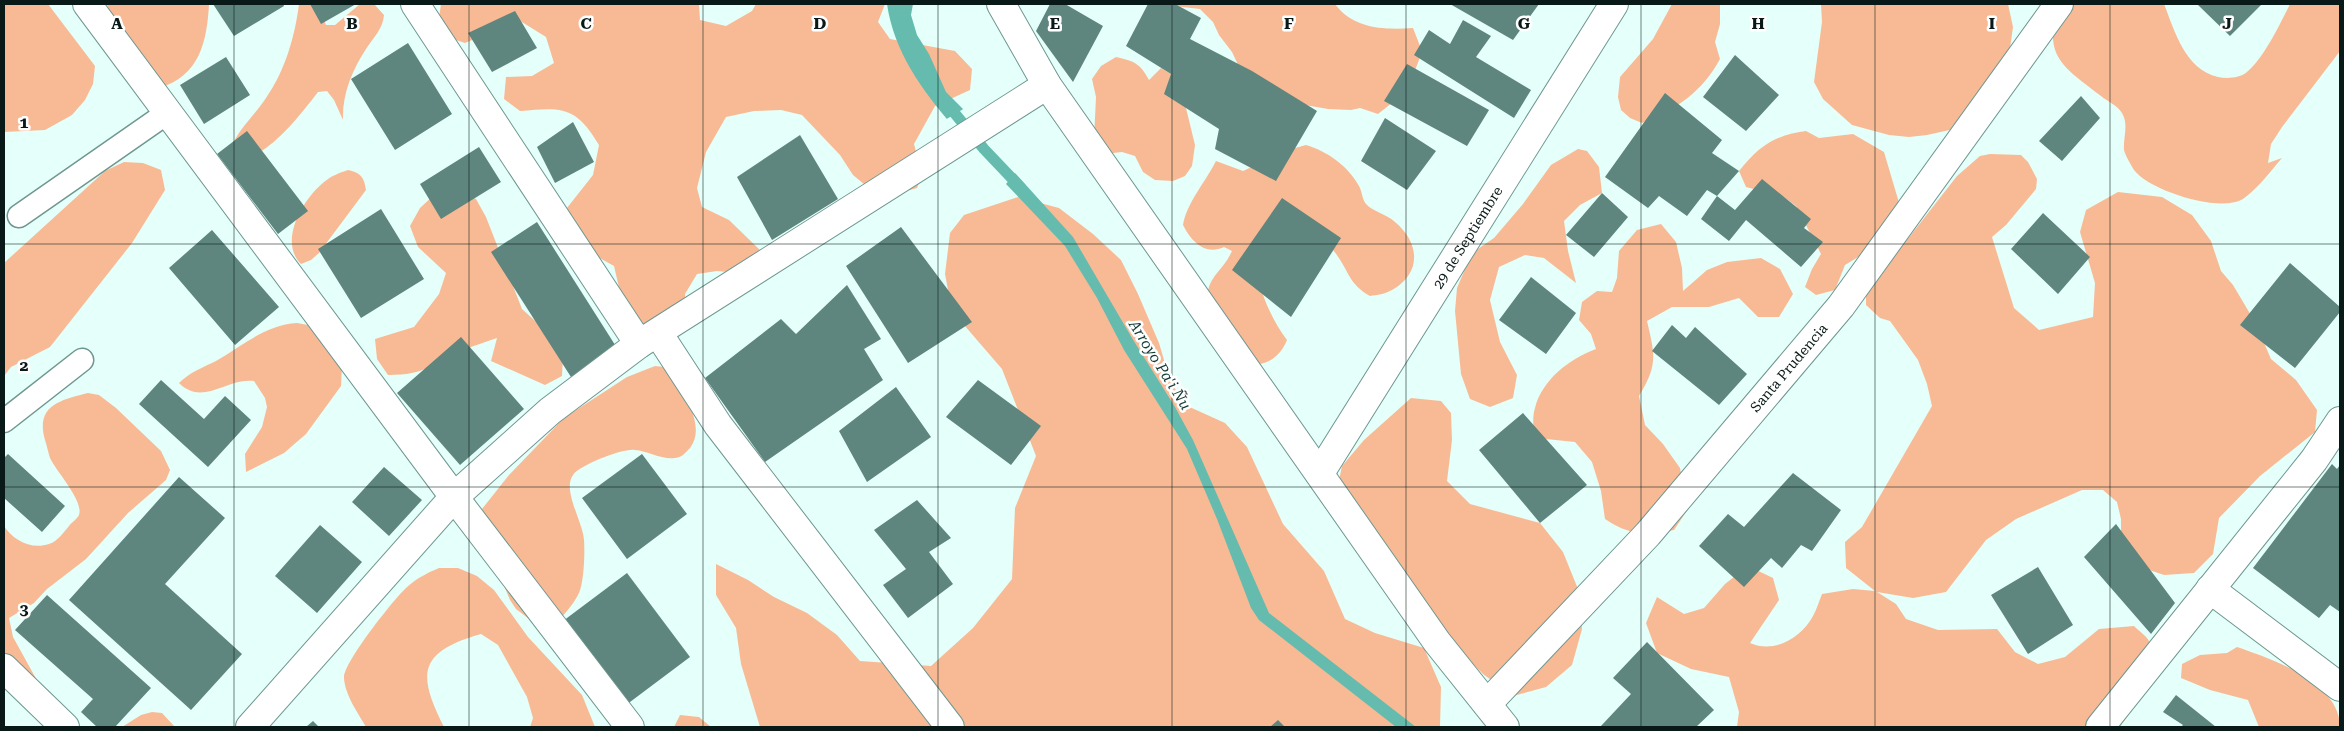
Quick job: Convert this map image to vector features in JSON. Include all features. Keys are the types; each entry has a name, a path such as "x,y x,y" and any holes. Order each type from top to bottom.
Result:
{"street":[{"path":"86,4 454,497 630,727"},
{"path":"415,4 648,338 718,425 950,727"},
{"path":"1000,4 1047,85 1320,472 1437,642 1505,727"},
{"name":"29 de Septiembre","path":"1320,472 1614,4"},
{"name":"Santa Prudencia","path":"1487,704 1648,534 1841,306 2059,4"},
{"path":"250,727 454,497 550,412 648,338 1047,85"},
{"path":"2100,727 2314,460 2340,422"},
{"path":"2210,589 2340,687"},
{"path":"4,668 65,727"}],"lane":[{"path":"19,216 168,113"},
{"path":"4,421 82,360"}],"shaded area":[{"path":"4,4 48,4 95,66 93,84 85,100 72,115 45,130 4,132"},
{"path":"107,4 209,4 203,44 192,66 184,75 159,88 110,17"},
{"path":"299,4 317,4 326,25 335,25 360,4 374,4 384,15 380,29 352,74 344,101 343,120 334,100 327,91 318,92 283,134 257,154 231,148 247,122 273,88 279,76 292,41"},
{"path":"441,4 699,4 700,20 726,26 752,11 756,4 885,4 878,22 890,39 955,51 972,69 970,90 935,106 914,144 922,175 917,188 896,194 876,194 853,175 840,155 802,115 781,110 754,111 726,117 706,152 697,188 702,207 729,220 762,252 750,274 717,271 697,274 685,294 685,328 656,346 621,296 614,266 587,251 563,213 593,175 599,145 591,132 575,116 567,112 547,109 520,111 504,99 506,77 532,76 554,63 546,37 509,14 491,32 465,43 444,36 439,18"},
{"path":"887,4 913,4 911,15 917,35 929,54 946,92 969,115 953,126 911,70 896,38"},
{"path":"1157,4 1335,4 1351,19 1360,23 1380,28 1413,28 1422,51 1415,71 1406,87 1395,100 1378,114 1360,108 1351,110 1328,109 1288,102 1242,73 1232,52 1219,35 1213,22 1200,9"},
{"path":"1672,4 1720,4 1720,24 1715,42 1720,59 1713,71 1697,90 1666,112 1642,123 1630,118 1621,110 1618,97 1620,77 1653,39"},
{"path":"1821,4 2008,4 2013,27 2005,84 1963,127 1909,137 1889,135 1852,125 1823,99 1814,82 1822,22"},
{"path":"2059,4 2164,4 2177,37 2189,58 2207,73 2218,77 2233,78 2241,76 2253,66 2271,40 2290,4 2340,4 2340,51 2271,144 2268,163 2282,158 2264,180 2243,199 2232,203 2203,202 2169,192 2142,178 2134,170 2124,150 2125,127 2124,118 2120,110 2076,76 2059,58 2053,36 2054,22"},
{"path":"1116,57 1139,66 1149,80 1161,68 1171,74 1186,108 1195,145 1192,166 1185,176 1173,181 1155,180 1143,172 1135,156 1122,152 1104,154 1094,139 1096,97 1092,79 1101,66"},
{"path":"1806,131 1819,138 1853,134 1884,152 1900,206 1863,254 1845,265 1835,290 1816,295 1805,287 1812,269 1821,254 1796,206 1784,197 1746,187 1739,171 1768,143 1785,135"},
{"path":"1306,145 1322,151 1343,166 1359,186 1366,204 1392,219 1403,230 1413,248 1413,267 1402,283 1392,290 1370,296 1352,281 1333,250 1256,268 1267,306 1287,340 1275,357 1266,362 1255,364 1207,296 1211,282 1232,251 1224,247 1211,250 1199,245 1183,225 1192,200 1216,161 1243,171 1288,150"},
{"path":"1578,149 1587,151 1599,167 1602,193 1580,205 1564,221 1568,251 1576,283 1544,258 1525,255 1499,267 1490,300 1500,342 1517,375 1513,398 1490,407 1470,399 1461,374 1455,311 1457,288 1472,253 1494,238 1523,204 1551,165"},
{"path":"1990,154 2021,155 2028,162 2037,179 2036,189 2006,225 1992,237 2014,308 2039,330 2093,317 2095,283 2080,232 2086,210 2118,192 2162,197 2192,215 2211,241 2221,271 2233,285 2255,322 2271,359 2296,380 2317,410 2315,432 2260,476 2219,518 2213,554 2194,573 2164,575 2132,564 2121,550 2121,519 2117,502 2103,490 2082,490 2016,519 1986,540 1946,592 1913,598 1877,592 1896,604 1906,619 1938,630 1997,629 2015,652 2038,664 2065,657 2099,629 2134,626 2149,641 2153,654 2153,665 2146,687 2120,727 1737,727 1739,712 1729,677 1691,669 1657,653 1646,623 1657,597 1684,614 1704,608 1725,584 1748,566 1773,578 1779,600 1750,643 1768,647 1786,642 1801,631 1813,616 1822,594 1853,589 1875,591 1846,568 1845,542 1862,527 1932,406 1927,384 1918,360 1890,321 1880,318 1866,305 1866,295 1957,176 1980,156"},
{"path":"124,162 143,163 161,170 165,190 132,243 50,347 11,367 4,376 4,263 105,171"},
{"path":"348,170 361,176 366,190 319,253 311,260 301,264 295,255 292,244 293,232 301,209 316,189 324,182"},
{"path":"1015,173 1073,237 1175,407 1193,440 1269,613 1416,727 1396,727 1259,620 1251,608 1217,519 1187,449 1124,350 1097,298 1065,246 1006,184"},
{"path":"456,192 476,199 486,217 522,309 554,338 563,356 562,376 545,385 491,361 497,338 468,348 428,368 412,373 388,375 377,359 375,339 414,327 439,294 446,273 418,247 410,226 420,208 435,194"},
{"path":"1018,197 1059,208 1093,234 1121,260 1159,343 1169,377 1183,404 1225,423 1247,447 1283,524 1324,571 1345,619 1375,633 1424,648 1441,687 1440,727 760,727 741,664 736,628 716,595 716,564 748,580 774,597 807,613 837,635 860,661 931,666 973,628 1012,579 1015,508 1036,456 1002,369 952,311 945,274 950,233 964,215"},
{"path":"1661,224 1676,242 1682,268 1683,291 1707,270 1727,262 1761,258 1780,269 1793,294 1779,317 1758,317 1739,298 1709,307 1672,307 1647,321 1652,343 1653,360 1649,376 1639,396 1645,425 1663,444 1680,468 1688,509 1674,530 1638,533 1623,529 1605,519 1601,491 1592,462 1575,442 1533,436 1534,414 1539,398 1550,380 1576,358 1596,349 1591,334 1579,320 1582,302 1597,291 1612,292 1617,278 1619,251 1637,230"},
{"path":"297,323 308,325 317,330 342,366 341,386 306,434 284,453 246,472 245,454 262,427 267,407 265,398 254,381 234,383 206,392 188,390 179,383 192,373 264,332"},
{"path":"655,366 665,367 678,384 694,417 695,439 690,448 678,457 665,458 629,450 612,454 593,462 573,475 570,481 571,497 584,540 584,567 581,588 574,601 557,623 533,622 516,609 510,600 485,541 481,519 482,509 509,475 564,418 627,377"},
{"path":"88,393 99,395 116,408 161,451 170,470 166,480 128,513 86,559 47,589 34,603 9,618 13,637 39,684 4,687 4,526 17,539 29,545 42,546 58,539 79,515 74,494 50,458 43,428 47,412 53,406 68,398"},
{"path":"1411,398 1441,401 1451,413 1452,440 1447,481 1470,504 1540,523 1563,552 1578,589 1582,629 1572,665 1546,687 1513,696 1483,674 1466,657 1337,490 1342,466 1364,440"},
{"path":"439,568 458,568 477,576 494,590 528,637 582,695 595,727 530,727 533,718 527,697 498,645 481,634 460,641 445,649 434,657 429,667 427,679 430,693 444,727 366,727 352,704 347,691 344,678 346,670 360,646 400,594 418,579"},
{"path":"2237,647 2285,666 2317,685 2329,697 2337,711 2340,727 2259,727 2248,700 2210,690 2181,678 2182,664 2200,655 2227,653"},
{"path":"152,712 162,713 175,727 122,727 141,715"},
{"path":"680,715 699,717 711,727 674,727"}],"pier":[{"path":"965,108 971,117 951,128 945,120"}],"building":[{"path":"213,4 283,4 284,6 234,36"},
{"path":"310,4 356,4 321,24"},
{"path":"1050,4 1065,4 1103,26 1073,82 1036,31"},
{"path":"1148,4 1175,4 1201,18 1190,39 1252,71 1317,111 1276,181 1215,149 1219,129 1164,94 1171,74 1126,46"},
{"path":"1450,4 1539,4 1513,40"},
{"path":"2197,4 2262,4 2230,36"},
{"path":"515,11 537,48 492,72 468,33"},
{"path":"1463,20 1491,36 1476,57 1531,90 1514,118 1414,55 1429,30 1450,44"},
{"path":"408,43 452,114 395,150 351,79"},
{"path":"1735,55 1779,95 1746,131 1703,97"},
{"path":"226,57 250,95 204,124 180,85"},
{"path":"1407,64 1489,110 1467,146 1384,101"},
{"path":"1665,93 1722,140 1712,153 1739,171 1717,196 1707,190 1687,216 1659,196 1648,208 1605,177"},
{"path":"2081,96 2100,118 2062,161 2039,141"},
{"path":"1385,118 1436,151 1407,190 1361,161"},
{"path":"573,122 594,162 555,183 537,147"},
{"path":"247,131 308,211 278,234 217,154"},
{"path":"800,135 838,199 772,240 737,177"},
{"path":"479,147 501,182 441,219 420,184"},
{"path":"1762,179 1811,219 1804,228 1823,242 1801,267 1746,220 1729,241 1701,219 1717,196 1735,210"},
{"path":"1602,193 1628,217 1594,257 1566,235"},
{"path":"1282,198 1341,238 1291,317 1232,270"},
{"path":"381,209 424,279 361,318 318,249"},
{"path":"2043,213 2090,257 2058,294 2011,249"},
{"path":"537,222 617,348 571,377 491,252"},
{"path":"901,227 972,322 908,363 846,266"},
{"path":"212,230 279,307 235,345 169,268"},
{"path":"2290,263 2340,307 2340,312 2295,368 2240,325"},
{"path":"1531,277 1576,313 1546,354 1499,320"},
{"path":"847,285 881,339 864,349 883,380 765,462 705,378 781,319 796,334"},
{"path":"1672,325 1686,338 1695,327 1747,374 1719,405 1652,351"},
{"path":"461,337 524,409 460,465 397,393"},
{"path":"161,380 204,419 225,396 251,420 208,467 139,404"},
{"path":"978,380 1041,426 1011,465 946,417"},
{"path":"896,387 931,437 867,482 839,431"},
{"path":"1523,413 1587,485 1540,523 1479,450"},
{"path":"8,454 65,506 42,532 4,498 4,458"},
{"path":"642,454 687,514 627,559 582,498"},
{"path":"2332,464 2337,469 2340,465 2340,612 2330,605 2319,618 2253,568"},
{"path":"384,467 422,500 389,536 352,502"},
{"path":"1793,473 1841,510 1812,551 1801,545 1782,568 1771,558 1744,587 1699,546 1728,514 1744,527"},
{"path":"179,477 225,518 165,584 242,654 191,710 69,600"},
{"path":"917,500 951,538 929,552 953,584 908,618 883,585 906,569 874,530"},
{"path":"2116,524 2175,603 2151,634 2084,557"},
{"path":"320,525 362,562 317,613 275,576"},
{"path":"2038,567 2073,625 2028,654 1991,595"},
{"path":"627,573 690,657 626,705 563,621"},
{"path":"47,595 151,688 115,727 97,727 81,712 93,699 15,630"},
{"path":"1647,642 1714,710 1696,727 1600,727 1631,694 1613,678"},
{"path":"2176,695 2216,727 2181,727 2183,725 2163,712"},
{"path":"1278,720 1285,727 1270,727"},
{"path":"313,721 319,727 306,727"}],"waterway":[{"name":"Arroyo Pa'i Ñu","path":"952,110 984,149 1021,188"}]}
